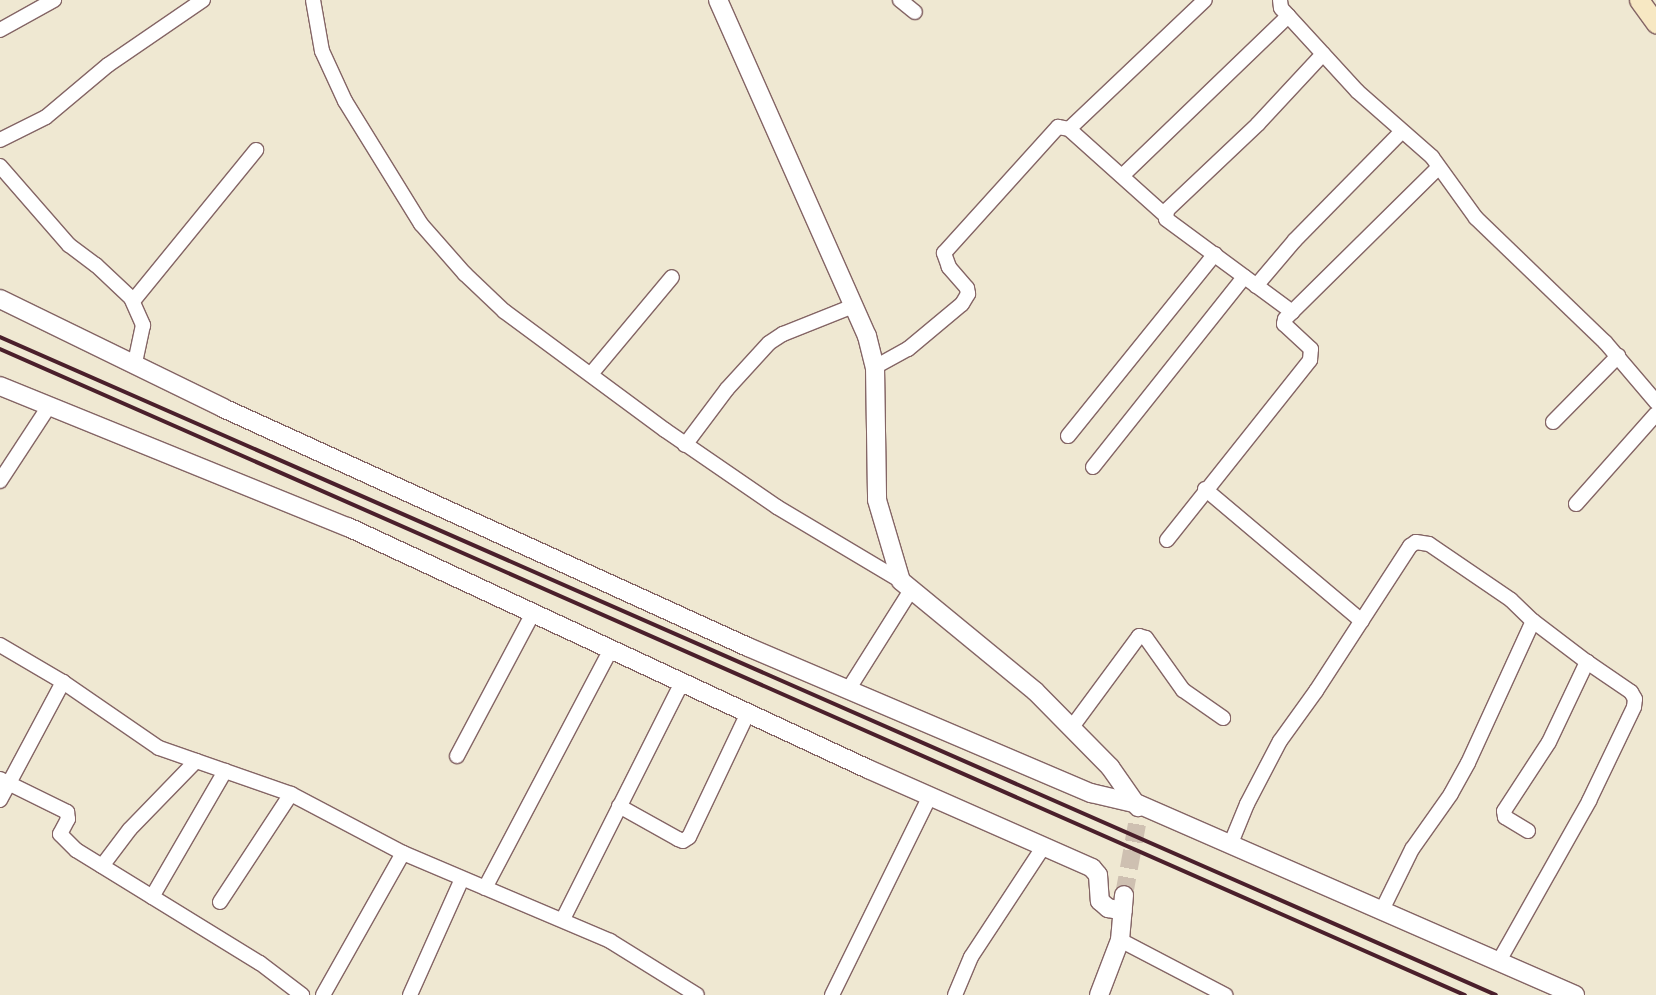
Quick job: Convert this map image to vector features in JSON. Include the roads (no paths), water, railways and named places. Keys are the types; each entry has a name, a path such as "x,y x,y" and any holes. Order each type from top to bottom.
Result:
{"main road":[{"path":"1639,0 1656,23"}],"street":[{"path":"0,30 54,0"},
{"path":"0,140 46,117 108,65 203,0"},
{"path":"313,0 320,42 330,72 421,224 466,274 504,311 685,445 776,507 906,585 1034,691 1072,727 1110,766 1138,809"},
{"path":"718,0 867,336 875,367 877,500 906,585 848,690"},
{"path":"900,0 915,12"},
{"path":"1069,129 1205,0"},
{"path":"1279,0 1288,16 1323,54 1401,132 1440,167 1476,218 1618,356 1656,402"},
{"path":"1122,176 1288,16"},
{"path":"1165,215 1184,193 1258,124 1323,54"},
{"path":"875,367 908,349 962,304 968,294 967,288 949,267 944,253 1053,130 1062,126 1069,129 1165,215 1166,218 1292,312"},
{"path":"1256,286 1295,240 1401,132"},
{"path":"133,301 256,150"},
{"path":"0,166 69,245 117,282 133,301 143,325 135,363"},
{"path":"1167,540 1205,489 1312,355 1311,349 1284,324 1284,319 1440,167"},
{"path":"1068,436 1215,254"},
{"path":"591,374 672,277"},
{"path":"1093,467 1244,277"},
{"path":"0,300 284,436 848,690 1091,793 1231,843 1575,995"},
{"path":"685,445 727,389 769,344 783,334 854,306"},
{"path":"1553,422 1618,356"},
{"path":"0,386 348,527 748,713 1092,868 1098,876 1100,901 1108,908 1124,903 1120,940 1098,995"},
{"path":"0,481 49,406"},
{"path":"1576,504 1656,414"},
{"path":"1205,489 1362,620"},
{"path":"1231,843 1247,804 1280,741 1410,546 1416,542 1429,544 1455,560 1587,662 1631,692 1635,699 1634,707 1612,756 1499,962"},
{"path":"457,756 533,613"},
{"path":"1382,910 1412,849 1451,794 1472,756 1534,620"},
{"path":"1072,727 1139,636 1146,638 1183,690 1224,718"},
{"path":"0,645 63,682 140,738 196,761 291,794 403,853 462,879 563,919 610,941 697,995"},
{"path":"485,888 611,649"},
{"path":"1528,831 1505,817 1504,811 1549,742 1587,662"},
{"path":"0,800 4,781 63,682"},
{"path":"563,919 682,682"},
{"path":"619,806 683,841 689,836 748,713"},
{"path":"102,866 130,829 196,761"},
{"path":"152,897 226,771"},
{"path":"4,781 67,812 68,819 60,832 61,836 102,866 260,963 302,995"},
{"path":"220,902 291,794"},
{"path":"832,995 930,796"},
{"path":"955,995 971,957 1044,846"},
{"path":"323,995 403,853"},
{"path":"410,995 462,879"},
{"path":"1120,940 1225,995"}],"tunnel":[{"path":"1124,895 1139,813"}],"railway":[{"path":"0,337 1496,995"},
{"path":"0,349 1465,995"}]}
